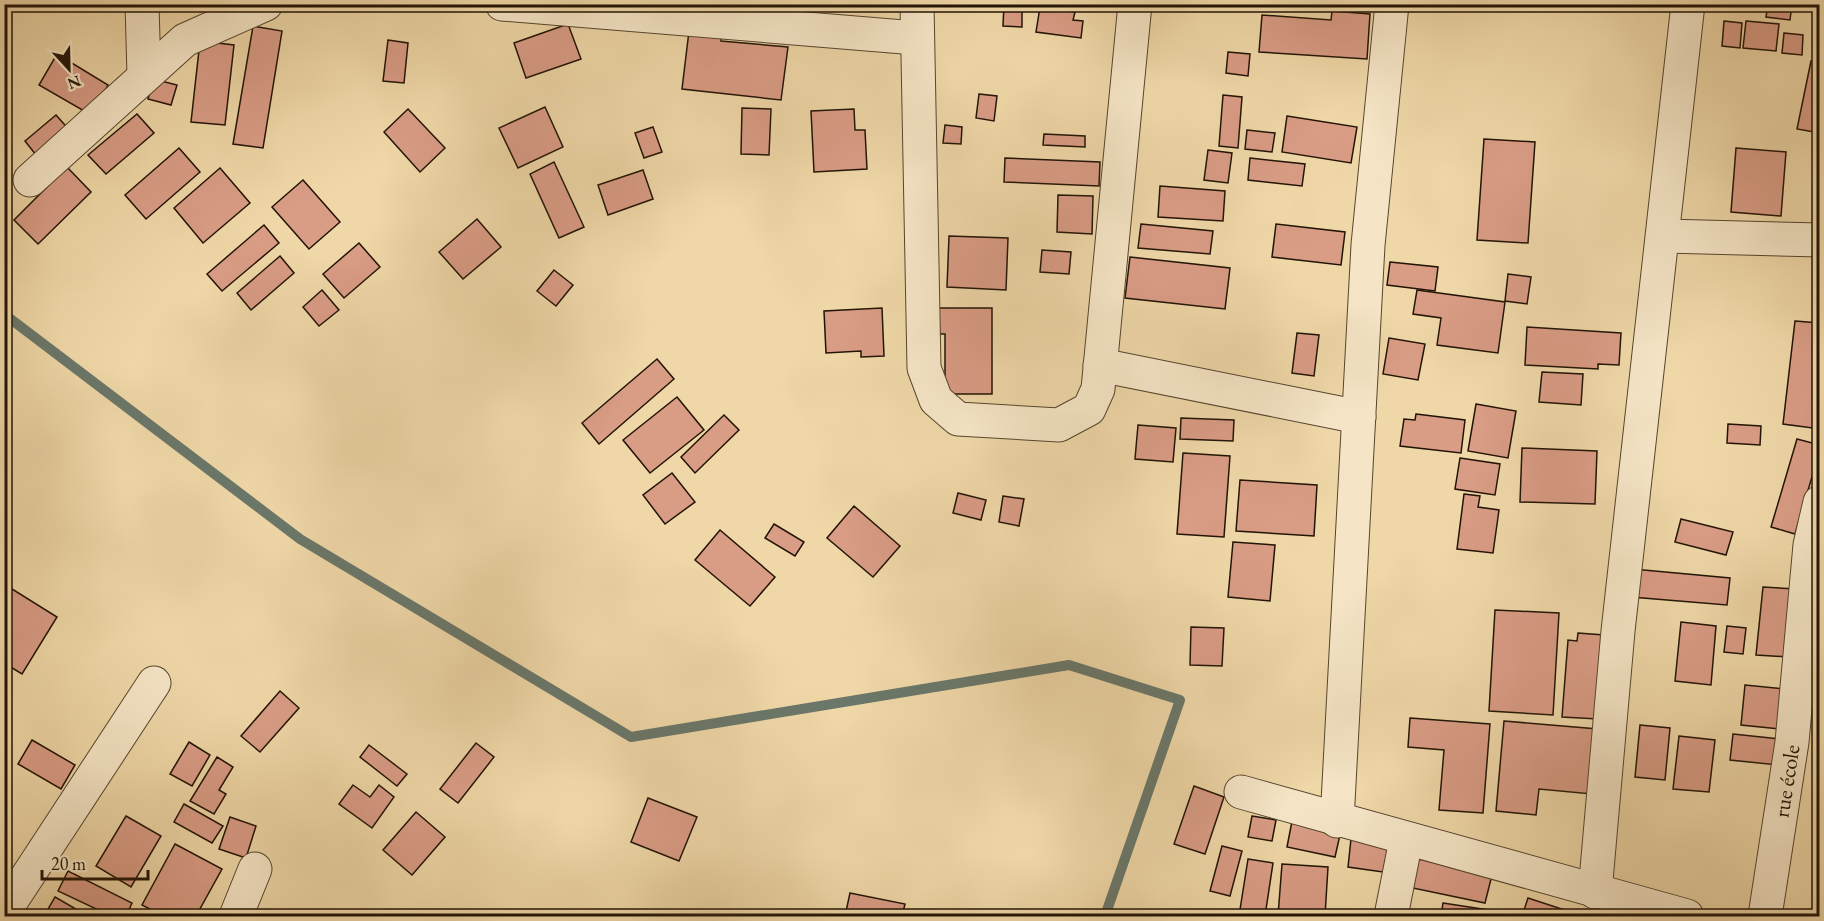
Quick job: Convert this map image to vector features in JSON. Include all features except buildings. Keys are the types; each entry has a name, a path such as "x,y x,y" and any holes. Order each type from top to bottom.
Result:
{"street":[{"path":"142,4 144,75"},
{"path":"30,180 185,40 266,4"},
{"path":"502,4 916,38"},
{"path":"917,4 924,368 936,400 958,419 1059,425 1089,409 1098,389 1135,4"},
{"path":"1337,821 1368,245 1392,4"},
{"path":"1595,892 1618,631 1664,236 1688,4"},
{"path":"1664,236 1820,240"},
{"path":"1100,365 1359,417"},
{"name":"rue école","path":"1765,916 1792,742 1820,502"},
{"path":"4,912 154,683"},
{"path":"1241,792 1337,821 1595,892 1644,911 1687,916"},
{"path":"1391,916 1406,840"},
{"path":"236,916 255,869"}],"waterway":[{"path":"4,314 300,539 631,737 1069,665 1180,700 1105,916"}]}
